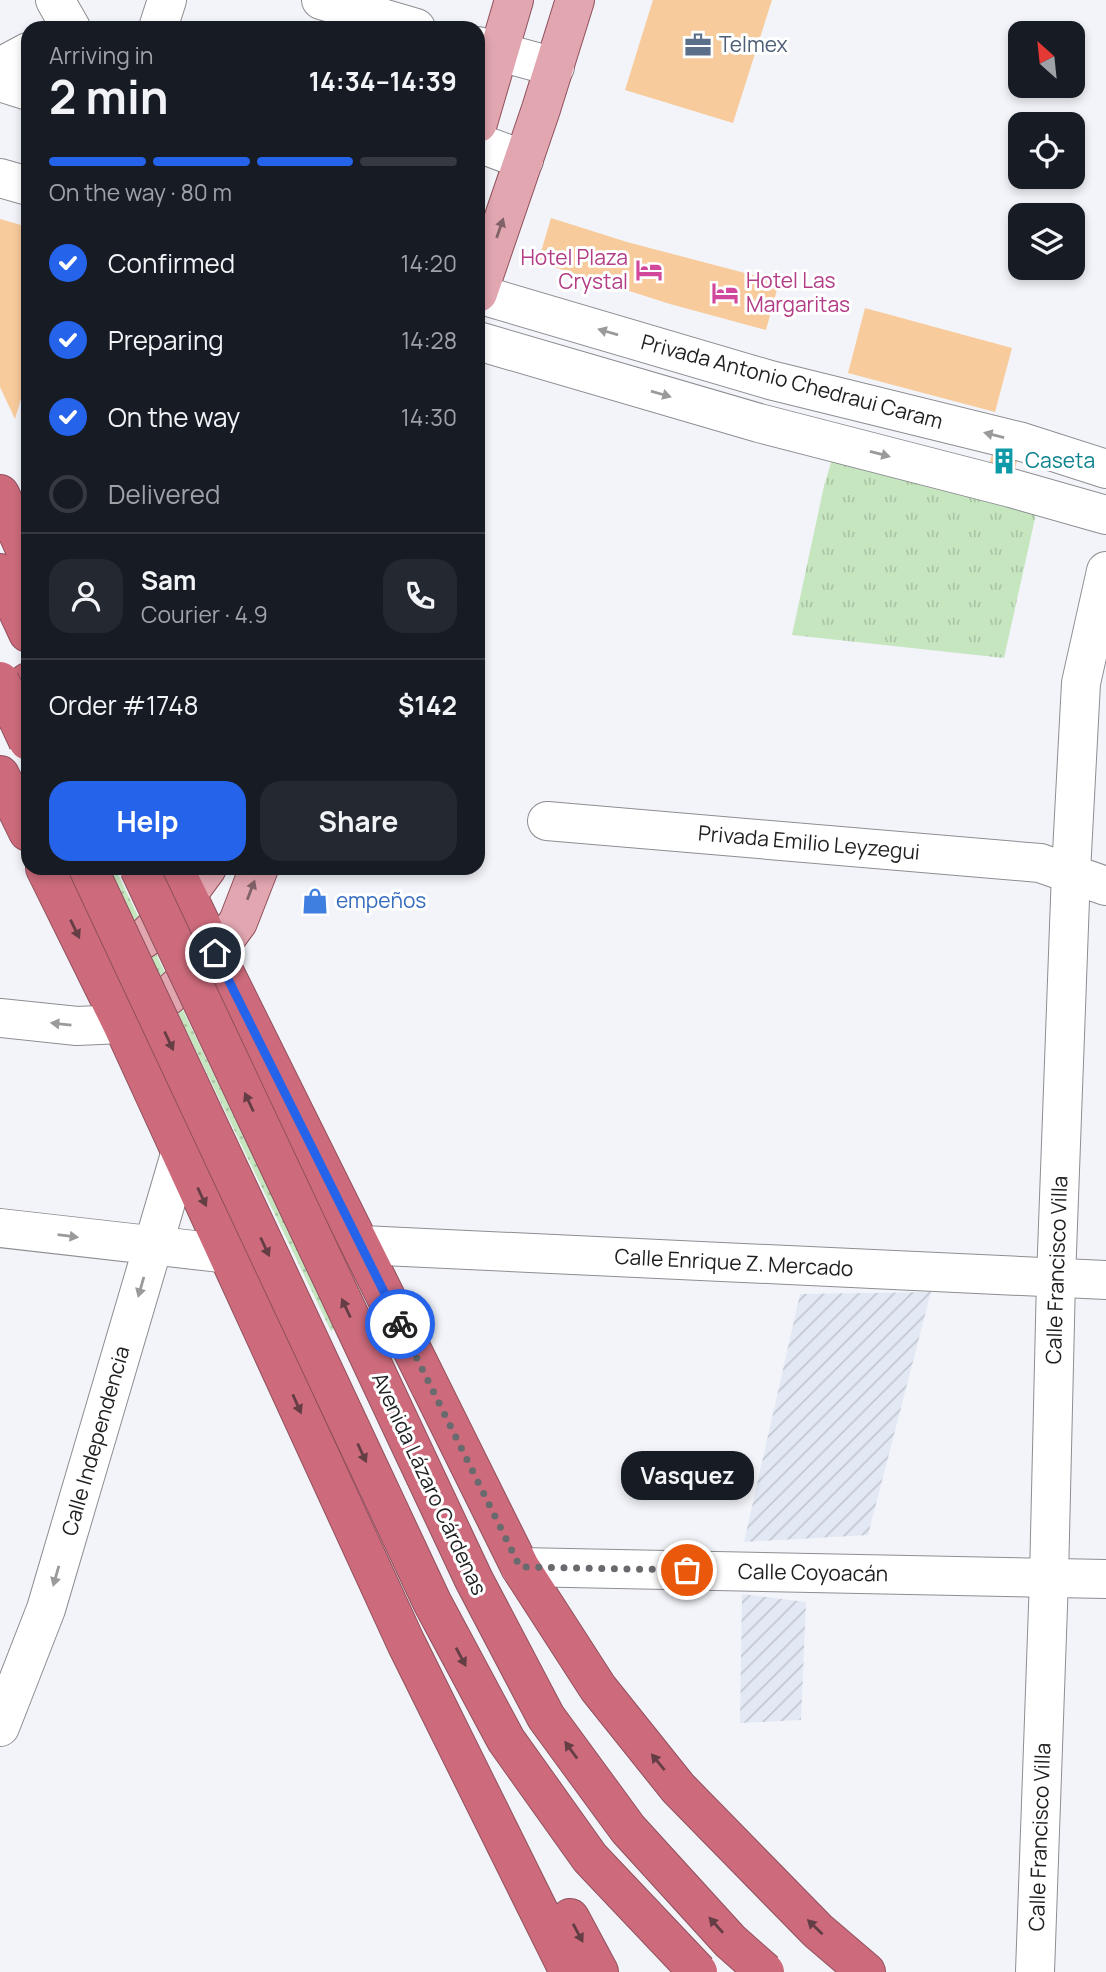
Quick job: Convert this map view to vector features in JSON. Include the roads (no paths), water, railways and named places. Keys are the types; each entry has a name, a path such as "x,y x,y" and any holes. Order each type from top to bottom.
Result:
{"highway":[{"path":"0,494 21,540"},
{"path":"0,573 21,618"},
{"path":"0,681 21,726"},
{"path":"0,691 21,687"},
{"path":"0,717 21,701"},
{"path":"0,775 21,818"},
{"path":"48,875 122,1024 406,1643 569,1972"},
{"path":"91,875 432,1602 506,1740 590,1858 698,1972"},
{"name":"Avenida Lázaro Cárdenas","path":"142,875 474,1580 547,1717 628,1829 730,1941 765,1972"},
{"path":"190,877 215,953 520,1567 598,1688 678,1788 818,1930 866,1972"},
{"path":"406,1643 489,1762 598,1972"}],"main road":[{"path":"485,70 488,48 513,0"},
{"path":"485,273 575,0"},
{"path":"122,1024 168,996 215,953 238,922 256,875"},
{"path":"95,971 145,938 190,877"}],"street":[{"path":"55,0 67,21"},
{"path":"160,21 167,0"},
{"path":"321,0 392,21"},
{"path":"488,48 555,67"},
{"path":"0,67 21,56"},
{"path":"0,82 21,89"},
{"path":"485,146 524,160"},
{"path":"0,178 21,184"},
{"name":"Privada Antonio Chedraui Caram","path":"485,295 770,380 1022,442 1106,469"},
{"path":"485,343 759,423 1106,515"},
{"path":"759,423 770,380"},
{"name":"Calle Francisco Villa","path":"1035,1972 1071,873 1081,683 1106,571"},
{"name":"Privada Emilio Leyzegui","path":"547,821 1040,863 1106,886"},
{"path":"0,1018 77,1026 122,1024"},
{"name":"Calle Independencia","path":"0,1727 46,1609 181,1152"},
{"path":"0,1227 229,1254"},
{"name":"Calle Enrique Z. Mercado","path":"362,1245 1106,1280"},
{"name":"Calle Coyoacán","path":"520,1567 1106,1580"}],"place":[{"name":"Telmex","path":"698,45"},
{"name":"Hotel Plaza Crystal","path":"649,270"},
{"name":"Hotel Las Margaritas","path":"725,293"},
{"name":"Caseta","path":"1004,461"},
{"name":"empeños","path":"315,901"},
{"name":"Vasquez","path":"687,1570"}]}
